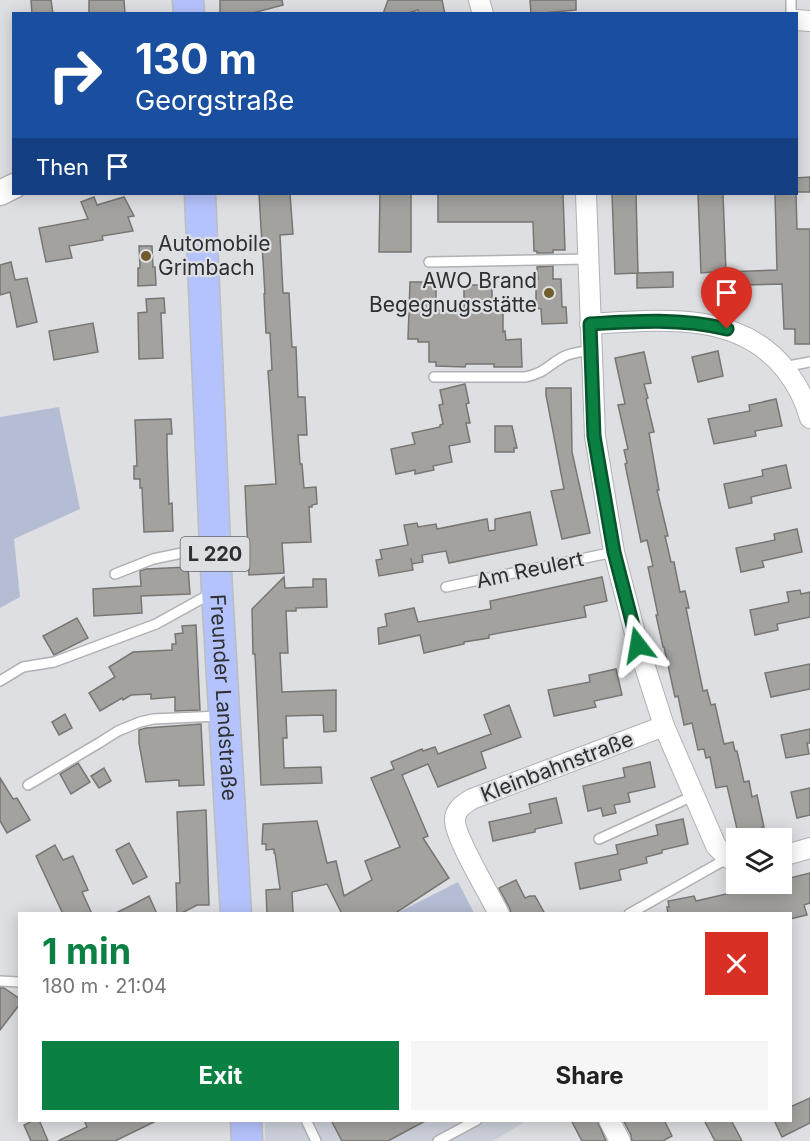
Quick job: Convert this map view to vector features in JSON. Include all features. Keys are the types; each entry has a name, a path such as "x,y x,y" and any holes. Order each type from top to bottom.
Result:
{"main road":[{"name":"Freunder Landstraße","path":"200,195 215,556 236,912"},
{"path":"246,1122 247,1141"}],"street":[{"path":"586,195 594,436 614,552 638,645 664,726 716,846 726,854"},
{"path":"590,324 654,320 706,324 746,336 761,345 783,367 800,390 810,418"},
{"name":"Kleinbahnstraße","path":"498,912 458,835 455,819 460,807 472,799 664,726"},
{"path":"792,853 810,848"},
{"path":"610,1122 620,1141"}],"lane":[{"path":"429,262 588,259"},
{"path":"434,377 537,375 563,357 592,350"},
{"path":"783,367 810,362"},
{"name":"Am Reulert","path":"446,587 614,552"},
{"path":"115,574 153,559 182,553 215,556"},
{"path":"0,681 23,667 54,662 156,624 217,591"},
{"path":"28,785 118,731 140,722 153,719 224,716"},
{"path":"599,839 693,796"},
{"path":"633,912 726,862"},
{"path":"0,981 18,982"},
{"path":"307,1122 316,1141"},
{"path":"438,1141 473,1122"}],"shaded area":[{"path":"59,407 80,509 14,539 20,597 0,608 0,417"},
{"path":"458,882 473,912 399,912"},
{"path":"265,1122 524,1122 493,1141 265,1141"}],"building":[{"path":"31,0 51,0 53,12 32,12"},
{"path":"89,0 124,0 125,12 89,12"},
{"path":"220,0 282,0 283,5 257,12 220,12"},
{"path":"388,0 442,0 445,12 418,12 418,10 384,12"},
{"path":"530,0 576,0 576,10 531,12"},
{"path":"810,177 810,192 798,192 798,178"},
{"path":"259,195 290,195 293,234 280,235 283,293 289,293 292,347 296,347 298,397 305,397 307,435 298,435 300,464 302,464 304,488 316,487 317,504 309,507 311,542 282,543 284,573 249,575 245,486 276,484 268,371 272,370 270,333 266,333"},
{"path":"380,195 411,195 411,252 379,252"},
{"path":"438,195 563,195 565,250 553,250 553,253 534,251 533,222 438,222"},
{"path":"612,195 636,195 638,273 673,272 673,287 637,288 637,273 615,274"},
{"path":"698,195 723,195 726,272 777,270 775,195 796,195 797,229 810,229 810,344 795,344 795,329 784,329 782,284 713,286 713,272 701,273"},
{"path":"94,197 97,205 124,197 134,216 128,217 133,231 102,236 103,240 69,246 72,258 46,262 39,228 88,219 81,202"},
{"name":"Automobile Grimbach","path":"139,246 152,246 156,285 138,286"},
{"path":"11,262 15,280 27,278 37,322 17,327 10,292 0,295 0,265"},
{"name":"AWO Brand Begegnugsstätte","path":"553,266 553,279 561,279 562,307 566,307 567,323 542,324 541,309 536,308 537,267"},
{"path":"410,282 436,282 438,310 464,311 464,285 492,285 492,303 495,303 495,312 503,312 503,332 505,331 506,340 521,339 522,367 494,367 494,364 466,364 465,367 436,366 436,362 429,362 429,342 408,339"},
{"path":"164,298 165,313 161,313 163,358 139,359 138,313 147,312 146,299"},
{"path":"93,323 98,352 54,360 49,331"},
{"path":"718,351 723,376 698,382 692,357"},
{"path":"644,352 651,383 644,384 654,432 649,433 659,490 657,490 668,536 665,536 671,562 674,562 680,592 685,591 689,608 686,608 703,691 707,690 711,705 715,704 724,744 733,742 744,782 749,781 752,797 757,795 764,827 762,828 737,828 727,786 716,788 710,757 706,758 704,749 698,750 692,723 684,725 678,696 675,697 656,615 658,615 648,567 653,566 647,540 641,542 625,464 627,463 624,450 628,449 618,405 625,404 615,358"},
{"path":"465,384 470,423 466,423 470,442 449,446 452,462 433,466 434,470 415,474 415,470 396,474 391,449 415,444 412,433 440,427 443,424 439,405 443,404 440,390"},
{"path":"546,388 571,388 572,452 590,533 562,539 551,491 564,489"},
{"path":"776,399 782,426 755,431 756,436 714,444 708,419 750,411 749,405"},
{"path":"171,419 172,434 167,434 167,448 169,504 172,503 173,531 144,532 142,488 140,488 140,479 134,479 134,466 137,466 135,420"},
{"path":"495,426 512,426 517,448 514,448 514,452 495,452"},
{"path":"786,465 791,488 751,497 752,503 729,508 724,484 763,476 762,470"},
{"path":"530,512 537,545 449,563 446,551 422,555 423,562 412,564 413,570 379,576 376,560 382,559 380,550 408,545 404,525 417,523 418,527 436,524 437,529 487,519 489,531 495,530 495,519"},
{"path":"797,529 802,552 762,561 764,567 741,572 736,548 775,540 774,534"},
{"path":"188,567 190,594 141,596 142,613 94,616 93,589 141,586 140,571"},
{"path":"284,577 285,588 313,587 313,579 326,579 327,607 296,608 296,611 286,611 288,653 280,653 282,692 336,690 336,731 324,732 323,715 286,716 287,738 283,738 284,768 321,767 322,783 261,785 252,609"},
{"path":"602,577 607,601 584,606 586,617 489,635 489,638 424,653 420,635 379,644 378,628 387,626 385,614 414,608 418,622 491,609 490,601"},
{"path":"800,590 801,594 810,592 810,617 777,624 778,630 755,635 750,610 789,602 787,592"},
{"path":"77,618 88,638 54,655 43,636"},
{"path":"196,625 200,710 175,711 175,697 151,699 151,694 131,695 123,700 122,698 100,711 89,693 115,677 109,667 133,652 172,650 172,644 176,644 175,634 183,633 182,626"},
{"path":"810,664 810,689 771,697 765,673"},
{"path":"616,669 622,695 594,701 596,707 554,716 548,690 590,682 589,675"},
{"path":"509,705 521,737 481,752 486,768 438,787 428,764 402,775 428,836 423,838 449,878 397,912 341,912 327,884 292,892 293,912 267,912 266,890 280,889 274,849 266,850 266,844 262,844 263,824 317,821 327,863 336,861 344,896 372,880 365,861 400,847 371,778 394,769 391,762 422,749 423,751 435,747 438,754 491,734 484,715"},
{"path":"65,714 72,728 59,735 52,722"},
{"path":"201,724 204,785 179,786 179,780 146,782 139,730"},
{"path":"810,729 810,743 807,743 809,754 786,758 781,735"},
{"path":"650,762 655,787 628,793 630,802 614,805 616,813 603,816 601,808 588,811 583,786 625,777 623,768"},
{"path":"78,763 90,782 71,794 60,774"},
{"path":"104,768 111,781 99,788 91,776"},
{"path":"0,778 13,799 17,798 30,820 7,833 0,821"},
{"path":"810,788 810,815 797,818 791,792"},
{"path":"556,798 562,823 535,829 535,832 493,841 489,822 531,813 529,804"},
{"path":"206,810 209,905 197,905 184,912 177,912 176,883 180,883 177,812"},
{"path":"683,819 688,844 662,850 662,853 646,857 647,863 619,870 621,880 580,889 575,863 618,854 616,845 658,835 656,825"},
{"path":"129,843 147,877 133,884 116,850"},
{"path":"55,845 63,860 73,856 88,890 82,892 91,912 62,912 36,856"},
{"path":"810,873 810,903 804,905 807,915 792,919 792,912 668,912 668,901 694,896 696,901 726,894 792,894 792,878"},
{"path":"516,880 525,898 535,896 544,912 511,912 499,888"},
{"path":"149,896 156,912 118,912"},
{"path":"0,988 4,988 18,998 18,1007 0,1030"},
{"path":"810,1098 810,1123 782,1137 775,1122 792,1122 792,1106"},
{"path":"30,1122 40,1122 48,1141 31,1141 24,1125"},
{"path":"85,1122 154,1122 115,1141 58,1141 87,1127"},
{"path":"332,1122 423,1122 388,1141 342,1141"},
{"path":"572,1122 598,1122 606,1141 582,1141"},
{"path":"624,1122 665,1122 672,1136 663,1141 632,1141"},
{"path":"705,1122 732,1122 742,1141 715,1141"}],"place":[{"name":"Automobile Grimbach","path":"146,256"},
{"name":"AWO Brand Begegnugsstätte","path":"549,293"}],"route":[{"path":"638,645 614,552 594,436 590,324 654,320 706,324 727,329"}]}
